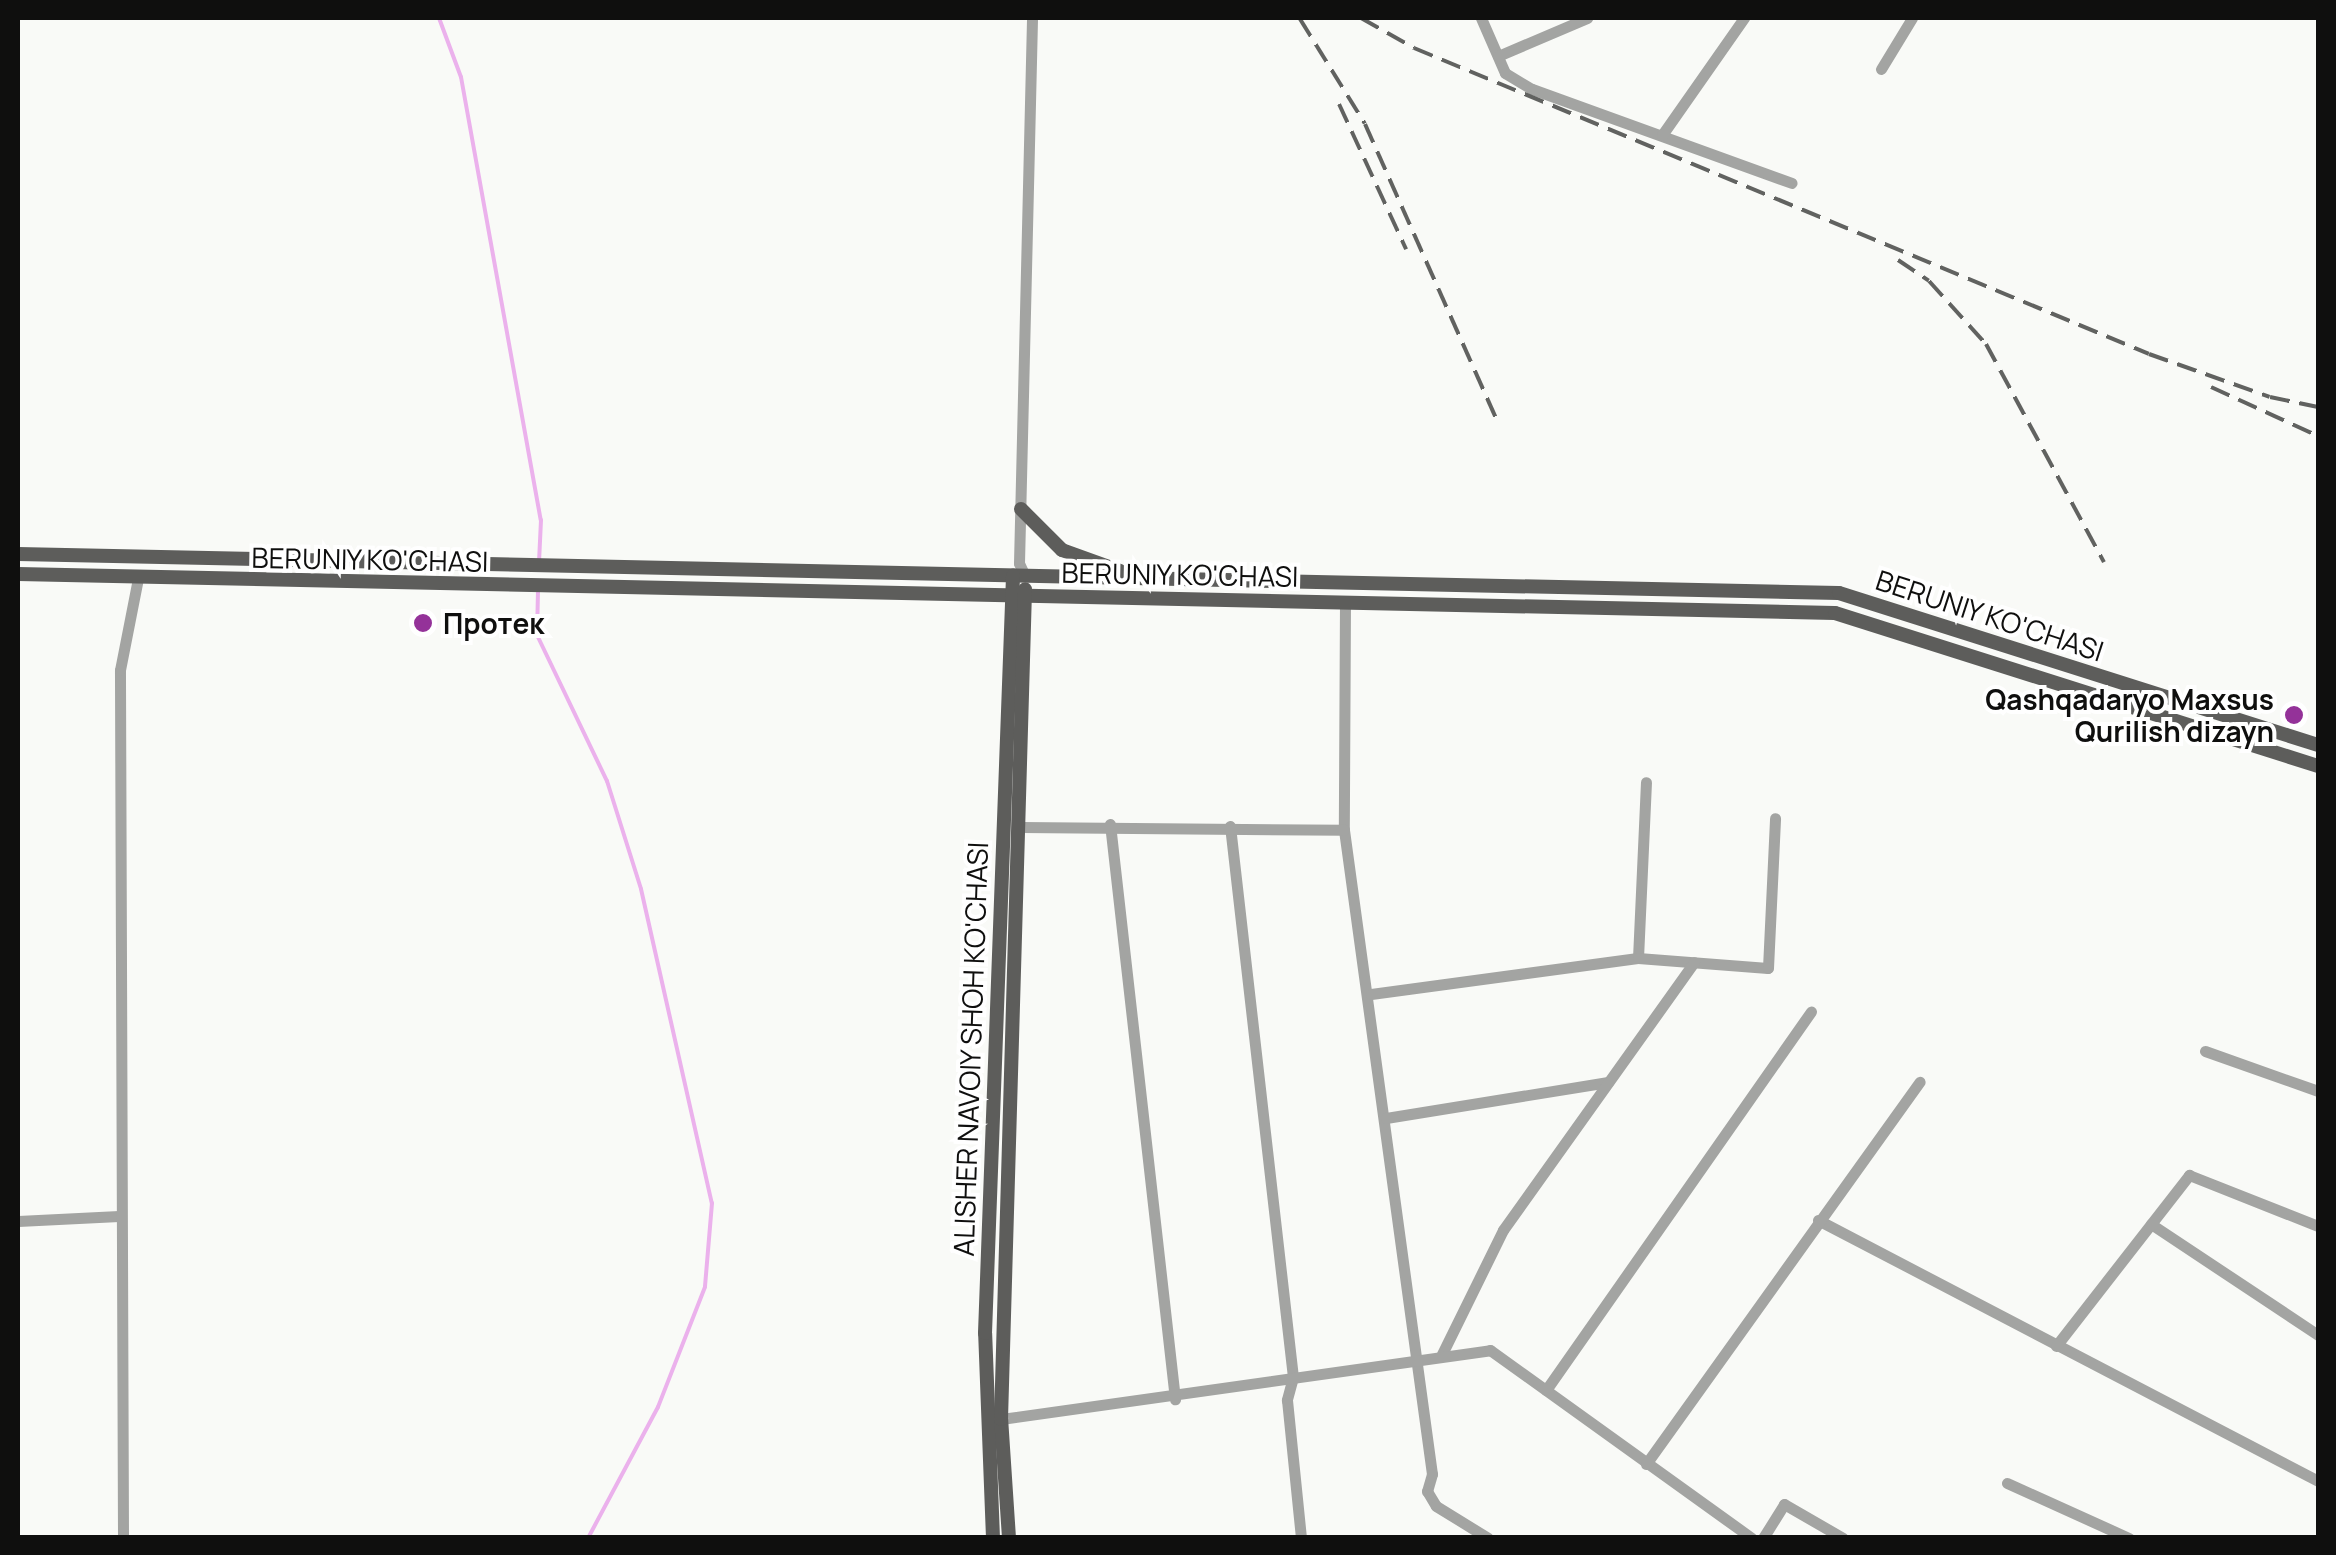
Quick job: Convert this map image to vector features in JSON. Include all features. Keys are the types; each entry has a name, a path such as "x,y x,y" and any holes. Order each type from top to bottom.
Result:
{"main road":[{"path":"1020,509 1062,550 1135,576"},
{"name":"BERUNIY KO'CHASI","path":"18,554 599,569 1019,572 1839,593 2318,745"},
{"path":"378,563 378,584"},
{"name":"ALISHER NAVOIY SHOH KO'CHASI","path":"994,1538 985,1333 1019,572"},
{"name":"BERUNIY KO'CHASI","path":"18,574 598,590 1835,613 2318,766"},
{"name":"ALISHER NAVOIY SHOH KO'CHASI","path":"1009,1538 1001,1419 1021,827 1018,596"},
{"path":"2168,720 2173,701"}],"street":[{"name":"ALISHER NAVOIY SHOH KO'CHASI","path":"1019,572 1032,18"},
{"path":"1481,18 1505,73 1532,89 1791,183"},
{"path":"1498,56 1586,18"},
{"path":"1662,135 1744,18"},
{"path":"1881,69 1912,18"},
{"path":"123,1538 120,670 138,578"},
{"path":"1345,602 1344,830 1386,1118 1429,1498 1488,1538"},
{"path":"1638,958 1646,782"},
{"path":"1370,994 1638,958 1768,968 1775,818"},
{"path":"1021,827 1110,824 1344,830"},
{"path":"1110,824 1176,1399"},
{"path":"1230,826 1293,1377 1287,1400 1301,1538"},
{"path":"1442,1354 1503,1230 1694,962"},
{"path":"1546,1390 1811,1011"},
{"path":"2205,1051 2318,1091"},
{"path":"1386,1118 1608,1082"},
{"path":"1646,1464 1919,1082"},
{"path":"2056,1346 2190,1175 2318,1226"},
{"path":"18,1221 119,1216"},
{"path":"1818,1220 2318,1481"},
{"path":"2150,1224 2318,1334"},
{"path":"1001,1419 1176,1399 1415,1357 1490,1350 1752,1538"},
{"path":"2007,1483 2129,1538"},
{"path":"1764,1538 1784,1504 1842,1538"}],"waterway":[{"path":"439,18 461,77 541,520 539,562"},
{"path":"538,591 537,635 607,781 641,889 712,1203 705,1287 658,1407 588,1538"}],"railway":[{"path":"1361,18 1414,48 2149,354 2270,397 2318,407"},
{"path":"1300,19 1365,124 1497,421"},
{"path":"1339,104 1406,249"},
{"path":"1898,260 1929,281 1986,344 2104,562"},
{"path":"2211,387 2318,436"}],"place":[{"name":"Протек","path":"423,623"},
{"name":"Qashqadaryo Maxsus Qurilish dizayn","path":"2294,715"}]}
